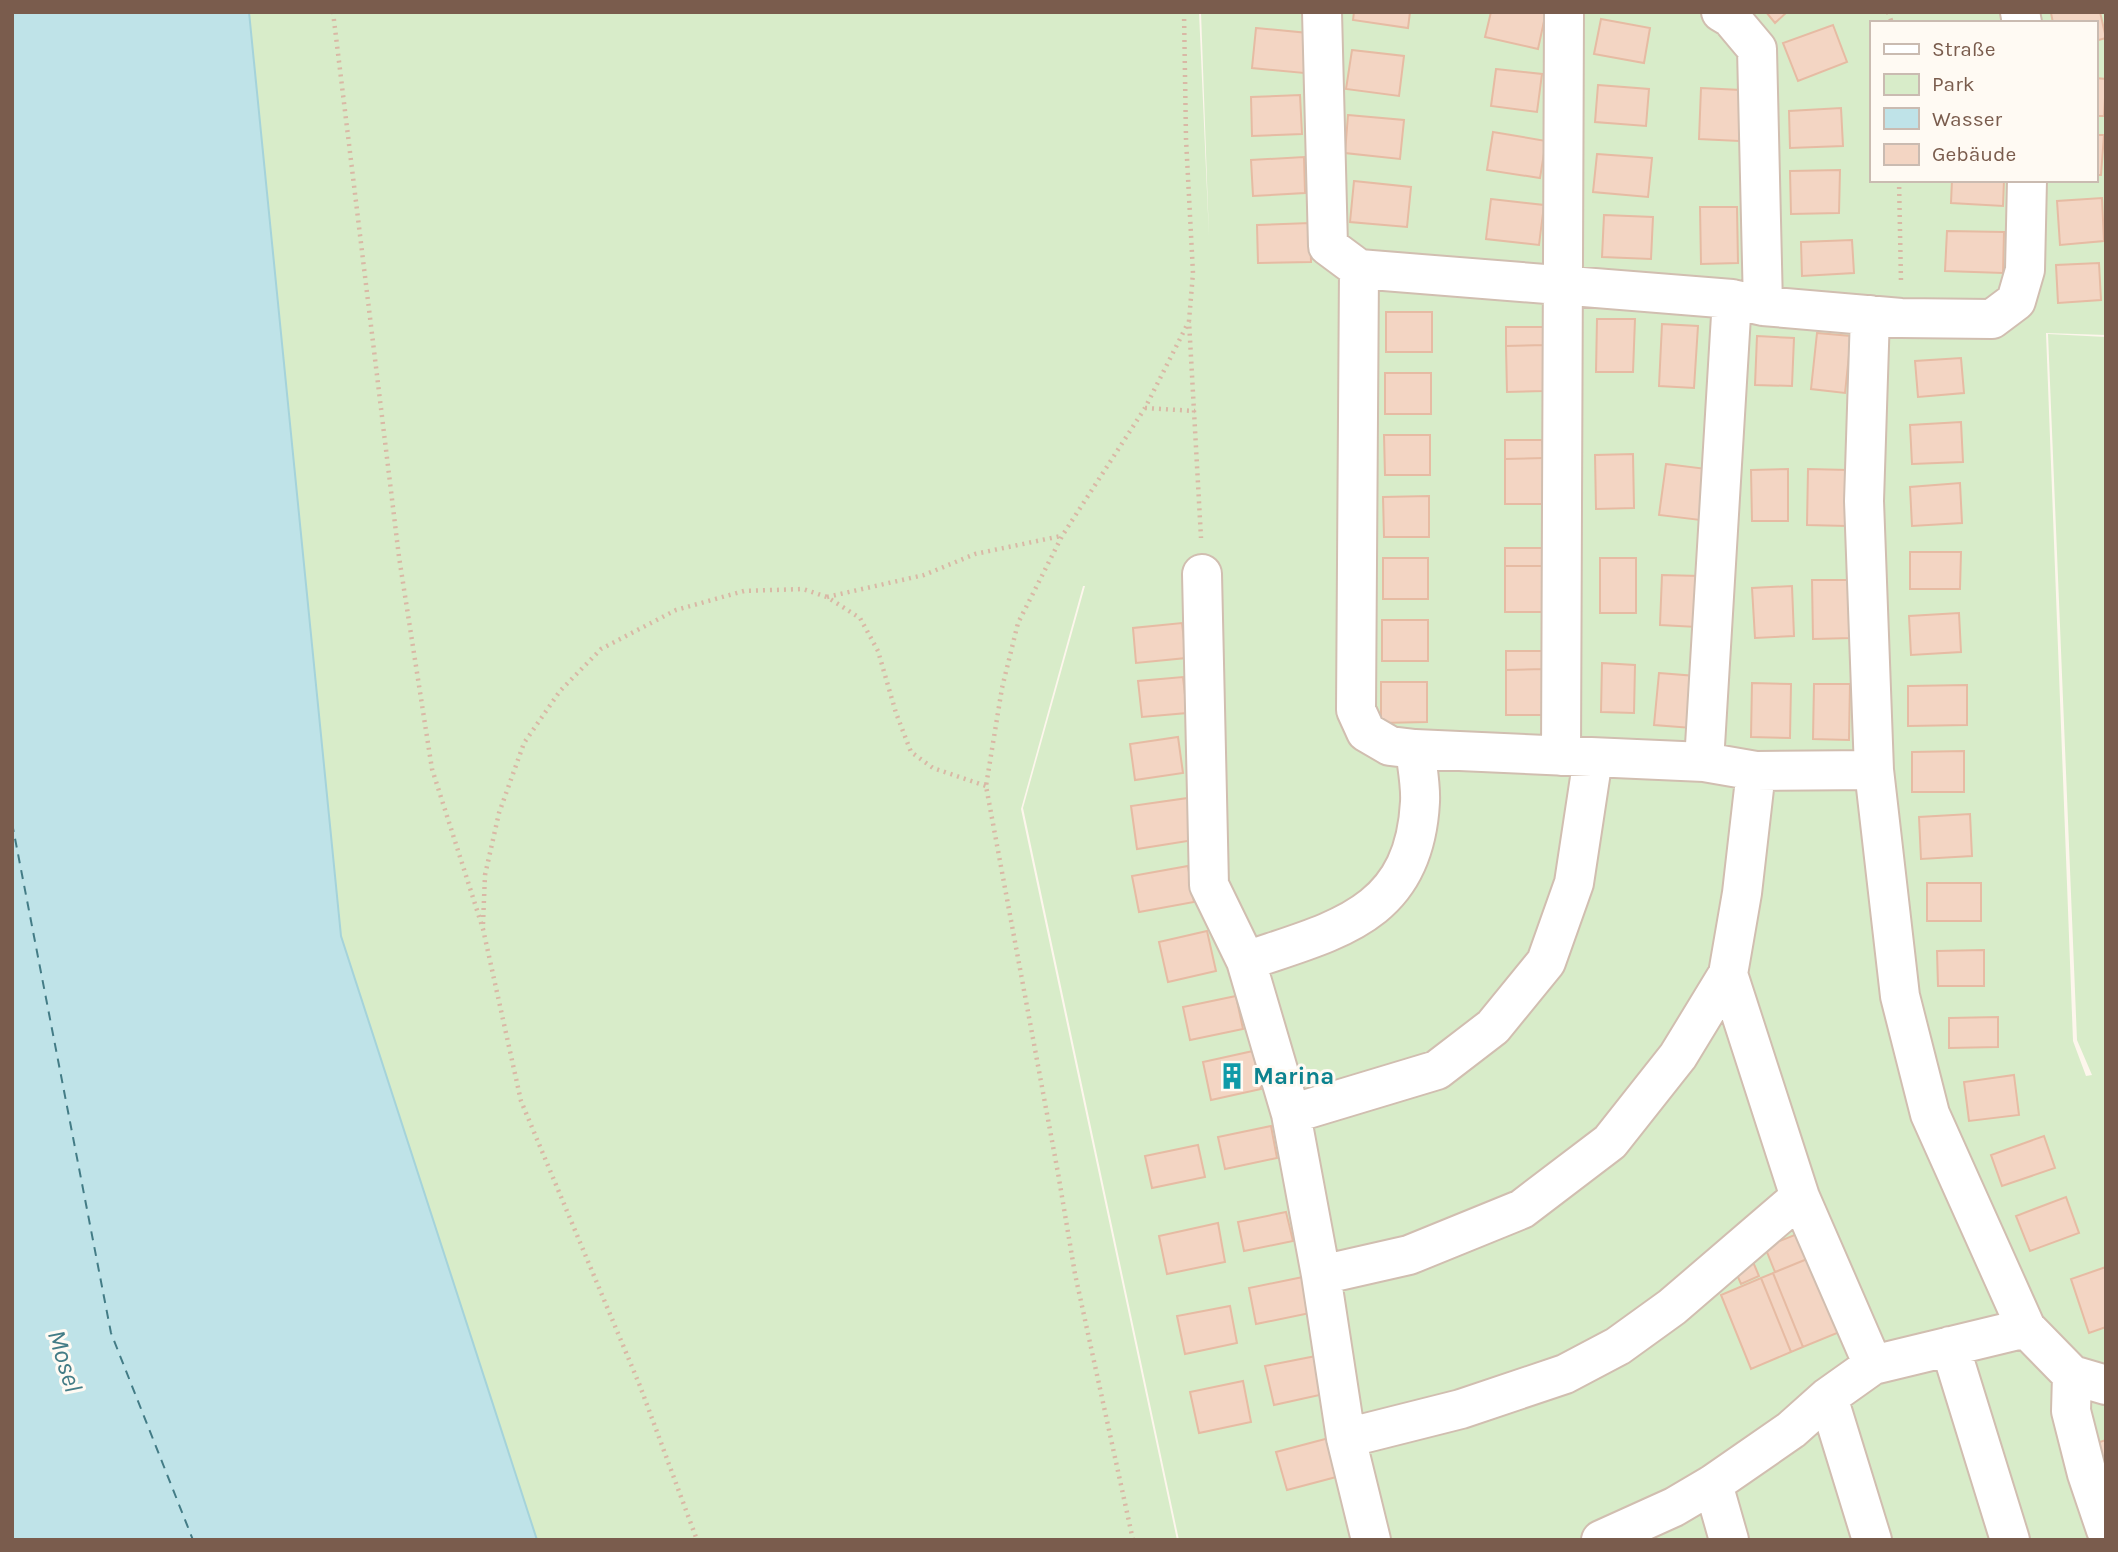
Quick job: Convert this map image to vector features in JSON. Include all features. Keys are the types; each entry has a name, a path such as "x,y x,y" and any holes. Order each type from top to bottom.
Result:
{"lane":[{"path":"1322,12 1328,246 1359,269 1886,316 1992,319 2016,301 2025,270 2027,182"},
{"path":"1291,1114 1437,1070 1493,1027 1546,962 1574,883 1577,757 1562,287 1563,12"},
{"path":"1704,762 1747,303 1758,50 1731,18 1721,12"},
{"path":"1359,269 1356,710 1366,732 1390,746 1415,749 1704,762 1756,771 1874,770"},
{"path":"1886,316 1864,501 1874,770 1900,996 1930,1114 2026,1328 2089,1380 2071,1411 2087,1474 2106,1530"},
{"path":"1202,573 1209,885 1246,961 1291,1114 1321,1275 1346,1438 1371,1540"},
{"path":"1246,961 1326,934 1367,913 1396,885 1413,852 1420,801 1415,749"},
{"path":"1321,1275 1409,1255 1522,1209 1610,1142 1678,1056 1728,974 1742,892 1756,771"},
{"path":"1728,974 1800,1196 1873,1366"},
{"path":"1346,1438 1461,1409 1565,1374 1618,1346 1672,1307 1800,1196"},
{"path":"1601,1540 1674,1507 1713,1484 1791,1430 1828,1397 1873,1366 2026,1328"},
{"path":"1950,1346 2010,1540"},
{"path":"1828,1397 1872,1540"},
{"path":"1713,1484 1729,1540"}],"path":[{"path":"333,12 399,557 432,769 483,929 521,1101 640,1386 697,1540"},
{"path":"1184,12 1186,139 1193,273 1189,321 1202,573"},
{"path":"1886,316 1899,182"},
{"path":"1133,1540 1074,1274 1056,1160 986,786 1002,688 1018,623 1062,536 1145,408 1189,321"},
{"path":"1145,408 1195,411"},
{"path":"827,597 924,575 975,554 1062,536"},
{"path":"483,929 485,875 499,813 524,743 560,691 601,649 676,610 744,592 803,589 827,597 860,618 878,651 896,713 911,752 933,768 986,786"}],"green space":[{"path":"249,12 1199,12 1209,237 1201,12 2106,12 2106,335 2046,333 2073,1041 2086,1076 2092,1075 2077,1040 2048,334 2106,337 2106,1540 1179,1540 1023,808 1083,586 1021,809 1177,1540 537,1540 341,936"}],"water":[{"name":"Mosel","path":"12,12 249,12 341,936 537,1540 12,1540"}],"building":[{"path":"1354,12 1410,12 1408,28 1353,20"},
{"path":"1491,12 1546,12 1538,49 1485,37"},
{"path":"1766,12 1787,12 1775,23"},
{"path":"2100,12 2106,38 2097,40 2097,21 2053,21 2051,13"},
{"path":"1601,19 1650,28 1644,63 1594,54"},
{"path":"1833,25 1847,62 1798,81 1783,43"},
{"path":"1256,28 1308,33 1304,73 1252,68"},
{"path":"1352,50 1404,56 1399,96 1346,89"},
{"path":"1496,69 1542,74 1537,112 1491,106"},
{"path":"2097,78 2106,79 2104,116 2097,116"},
{"path":"1598,85 1649,89 1646,126 1595,122"},
{"path":"1701,88 1741,90 1739,141 1699,139"},
{"path":"1300,95 1302,134 1252,136 1251,97"},
{"path":"1841,108 1843,146 1790,148 1789,111"},
{"path":"1348,115 1404,120 1400,159 1345,153"},
{"path":"1493,132 1546,141 1540,178 1487,170"},
{"path":"2097,135 2104,135 2101,175 2097,175"},
{"path":"1597,154 1652,158 1648,197 1593,192"},
{"path":"1304,157 1305,193 1253,196 1251,160"},
{"path":"1840,170 1839,213 1791,214 1790,171"},
{"path":"1354,181 1411,187 1407,227 1350,222"},
{"path":"1952,182 2004,182 2003,206 1951,203"},
{"path":"2102,198 2104,241 2060,245 2057,201"},
{"path":"1491,199 1544,205 1539,245 1486,239"},
{"path":"1700,207 1737,207 1738,263 1701,264"},
{"path":"1604,215 1653,217 1651,259 1602,257"},
{"path":"1310,223 1311,262 1258,263 1257,225"},
{"path":"1947,231 2004,232 2003,273 1945,271"},
{"path":"1852,240 1854,273 1802,276 1801,242"},
{"path":"2099,263 2101,300 2058,303 2056,265"},
{"path":"1386,312 1432,312 1432,352 1386,352"},
{"path":"1597,319 1635,319 1633,372 1596,372"},
{"path":"1662,324 1698,326 1694,388 1659,386"},
{"path":"1506,327 1544,327 1544,345 1506,346"},
{"path":"1817,333 1851,336 1845,393 1811,389"},
{"path":"1757,336 1794,338 1792,386 1755,385"},
{"path":"1544,345 1544,391 1507,392 1506,346"},
{"path":"1961,358 1964,393 1918,397 1915,361"},
{"path":"1385,373 1431,373 1431,414 1385,414"},
{"path":"1961,422 1963,462 1912,464 1910,425"},
{"path":"1384,435 1430,435 1430,475 1385,475"},
{"path":"1505,440 1542,440 1543,458 1505,459"},
{"path":"1633,454 1634,508 1596,509 1595,455"},
{"path":"1543,458 1543,504 1505,504 1505,459"},
{"path":"1666,464 1707,469 1700,520 1659,515"},
{"path":"1788,469 1788,521 1752,521 1751,470"},
{"path":"1808,469 1848,470 1847,526 1807,525"},
{"path":"1960,483 1962,523 1912,526 1910,487"},
{"path":"1429,496 1429,537 1384,537 1383,497"},
{"path":"1505,548 1542,548 1542,566 1505,566"},
{"path":"1910,552 1961,552 1960,589 1910,589"},
{"path":"1383,558 1428,558 1428,599 1383,599"},
{"path":"1600,558 1636,558 1636,613 1600,613"},
{"path":"1505,566 1542,566 1543,612 1505,612"},
{"path":"1662,575 1700,576 1697,627 1660,625"},
{"path":"1812,580 1851,580 1852,638 1813,639"},
{"path":"1792,586 1794,636 1755,638 1752,588"},
{"path":"1959,613 1961,652 1911,655 1909,616"},
{"path":"1382,620 1428,620 1428,661 1382,661"},
{"path":"1182,623 1186,658 1136,663 1133,628"},
{"path":"1506,651 1544,651 1543,669 1506,670"},
{"path":"1602,663 1635,665 1634,713 1601,712"},
{"path":"1543,669 1544,715 1506,715 1506,670"},
{"path":"1659,673 1696,676 1692,728 1654,725"},
{"path":"1183,677 1187,713 1142,717 1138,681"},
{"path":"1381,682 1427,682 1427,722 1381,723"},
{"path":"1752,683 1791,684 1790,738 1751,737"},
{"path":"1814,684 1850,684 1849,740 1813,739"},
{"path":"1967,685 1967,725 1908,726 1908,686"},
{"path":"1178,737 1183,773 1135,780 1130,744"},
{"path":"1964,751 1964,792 1912,792 1912,752"},
{"path":"1188,798 1194,840 1137,849 1131,806"},
{"path":"1970,814 1972,856 1921,859 1919,817"},
{"path":"1188,866 1194,902 1139,912 1132,876"},
{"path":"1927,883 1981,883 1981,921 1927,921"},
{"path":"1207,931 1216,971 1168,982 1159,942"},
{"path":"1984,950 1984,986 1938,986 1937,951"},
{"path":"1236,996 1243,1029 1190,1040 1183,1007"},
{"path":"1998,1017 1998,1047 1949,1048 1949,1018"},
{"name":"Marina","path":"1253,1051 1261,1089 1211,1100 1203,1062"},
{"path":"2014,1075 2019,1115 1969,1121 1964,1082"},
{"path":"1271,1126 1277,1158 1225,1169 1218,1137"},
{"path":"2044,1136 2055,1168 2002,1186 1991,1155"},
{"path":"1198,1145 1205,1177 1152,1188 1145,1156"},
{"path":"2066,1197 2079,1233 2030,1251 2016,1216"},
{"path":"1286,1212 1293,1241 1244,1251 1238,1222"},
{"path":"1218,1223 1225,1262 1167,1274 1159,1236"},
{"path":"1802,1232 1812,1257 1775,1272 1765,1247"},
{"path":"1812,1257 1842,1331 1803,1347 1773,1273"},
{"path":"1753,1262 1759,1276 1741,1284 1735,1270"},
{"path":"2106,1267 2106,1327 2089,1333 2071,1279"},
{"path":"1773,1273 1803,1347 1791,1352 1761,1278"},
{"path":"1303,1277 1310,1313 1256,1324 1249,1288"},
{"path":"1761,1278 1791,1352 1751,1369 1721,1295"},
{"path":"1230,1306 1237,1343 1185,1354 1177,1316"},
{"path":"1316,1356 1324,1394 1274,1405 1265,1366"},
{"path":"1243,1381 1251,1422 1199,1433 1190,1392"},
{"path":"1329,1438 1340,1476 1287,1490 1276,1452"},
{"path":"2106,1440 2106,1485 2093,1444"}],"ferry route":[{"path":"12,823 111,1333 193,1540"}],"place":[{"name":"Marina","path":"1232,1076"}]}
